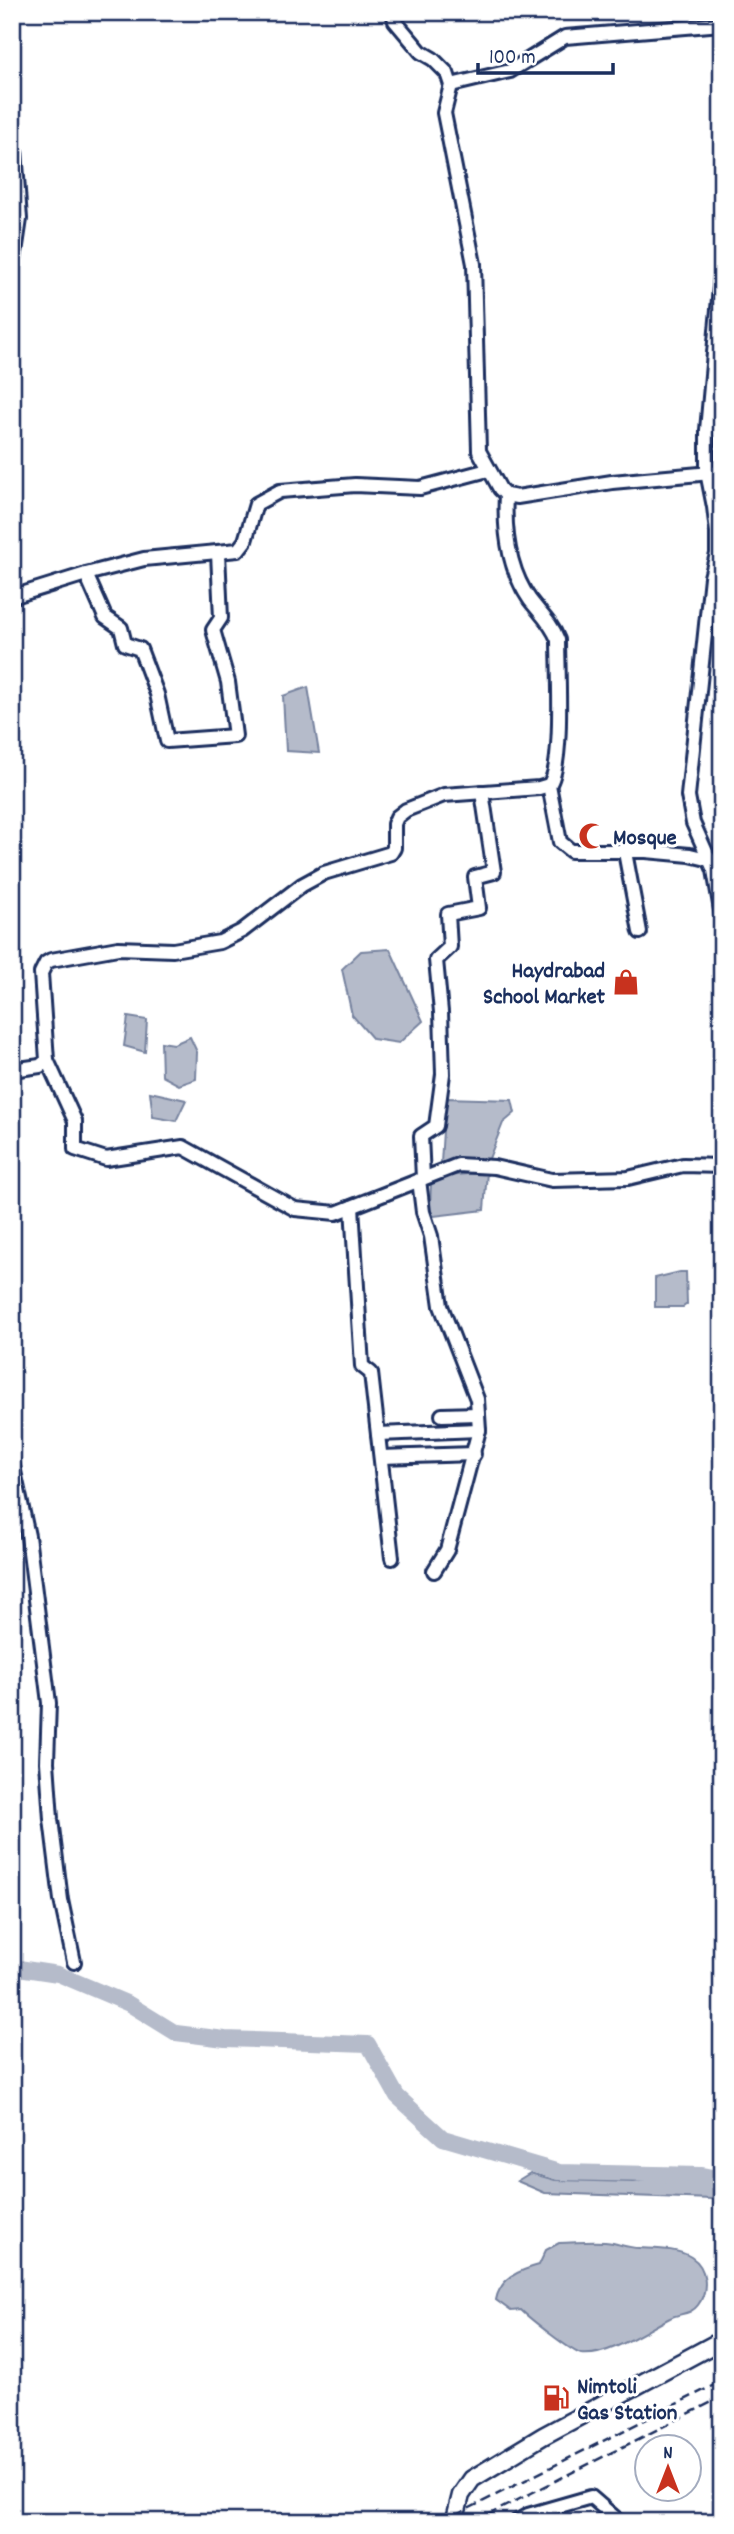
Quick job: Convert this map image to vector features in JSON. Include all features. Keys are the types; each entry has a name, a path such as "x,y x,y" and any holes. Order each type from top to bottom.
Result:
{"main road":[{"path":"459,2522 456,2515 461,2495 472,2479 543,2436 722,2340"}],"street":[{"path":"393,12 395,21 421,52 447,73 451,85 443,113 474,264 479,451 488,470 506,495 506,534 512,559 528,597 555,630 558,640 555,773 548,785 539,788 444,795 406,810 397,817 394,824 394,848 387,855 324,873 302,886 231,939 173,950 118,948 51,960 46,963 41,973 47,1060 75,1121 75,1149 106,1159 183,1147 295,1209 336,1213 458,1165 494,1167 552,1180 628,1178 683,1165 722,1166"},
{"path":"451,85 510,71 565,37 722,24"},
{"path":"12,108 20,219 12,273"},
{"path":"722,265 707,430 707,472 715,507 717,554 711,578 715,607 688,796 693,823 711,860 722,916"},
{"path":"12,597 144,559 238,550 245,541 256,504 280,491 355,485 420,488 488,470"},
{"path":"506,495 517,497 612,482 722,472"},
{"path":"86,574 106,617 121,628 125,644 140,649 157,694 167,741 234,736 228,682 213,630 221,618 218,554"},
{"path":"548,785 560,842 571,851 690,855 711,860"},
{"path":"434,1571 447,1550 479,1430 477,1399 441,1306 431,1236 423,1212 421,1136 436,1126 443,1074 436,960 450,947 447,914 479,908 475,877 494,872 482,792"},
{"path":"625,852 639,932"},
{"path":"12,1070 40,1066 47,1060"},
{"path":"352,1207 362,1366 371,1373 392,1558"},
{"path":"442,1415 478,1414"},
{"path":"378,1434 479,1430"},
{"path":"381,1457 474,1454"},
{"path":"12,1462 29,1536 49,1703 47,1762 51,1819 61,1900 74,1962"},
{"path":"516,2522 528,2515 591,2497 620,2522"}],"water":[{"path":"308,687 319,753 286,751 283,696"},
{"path":"390,949 423,1021 399,1043 373,1039 352,1015 342,969 361,951"},
{"path":"128,1017 147,1020 145,1052 124,1046"},
{"path":"190,1037 197,1052 196,1079 179,1085 162,1076 161,1042 174,1044"},
{"path":"150,1092 186,1100 176,1121 153,1117"},
{"path":"445,1098 512,1100 515,1113 503,1123 488,1161 441,1163"},
{"path":"487,1172 484,1210 434,1216 430,1211 431,1182 437,1177"},
{"path":"686,1272 687,1304 683,1307 655,1307 655,1278"},
{"path":"530,2173 555,2180 634,2182 677,2175 722,2181 722,2202 713,2199 545,2193 517,2181"},
{"path":"606,2242 632,2248 673,2250 685,2254 696,2261 703,2273 705,2286 702,2299 692,2311 670,2318 615,2347 603,2352 581,2354 521,2310 511,2311 496,2300 506,2281 518,2272 539,2265 546,2250 559,2243"}],"waterway":[{"path":"12,1967 58,1974 129,2004 176,2033 225,2039 368,2044 397,2096 443,2138 559,2172 702,2175 722,2179"}],"railway":[{"path":"442,2522 722,2381"},
{"path":"474,2522 722,2397"}],"place":[{"name":"Mosque","path":"592,836"},
{"name":"Haydrabad School Market","path":"626,982"},
{"name":"Nimtoli Gas Station","path":"556,2398"}]}
